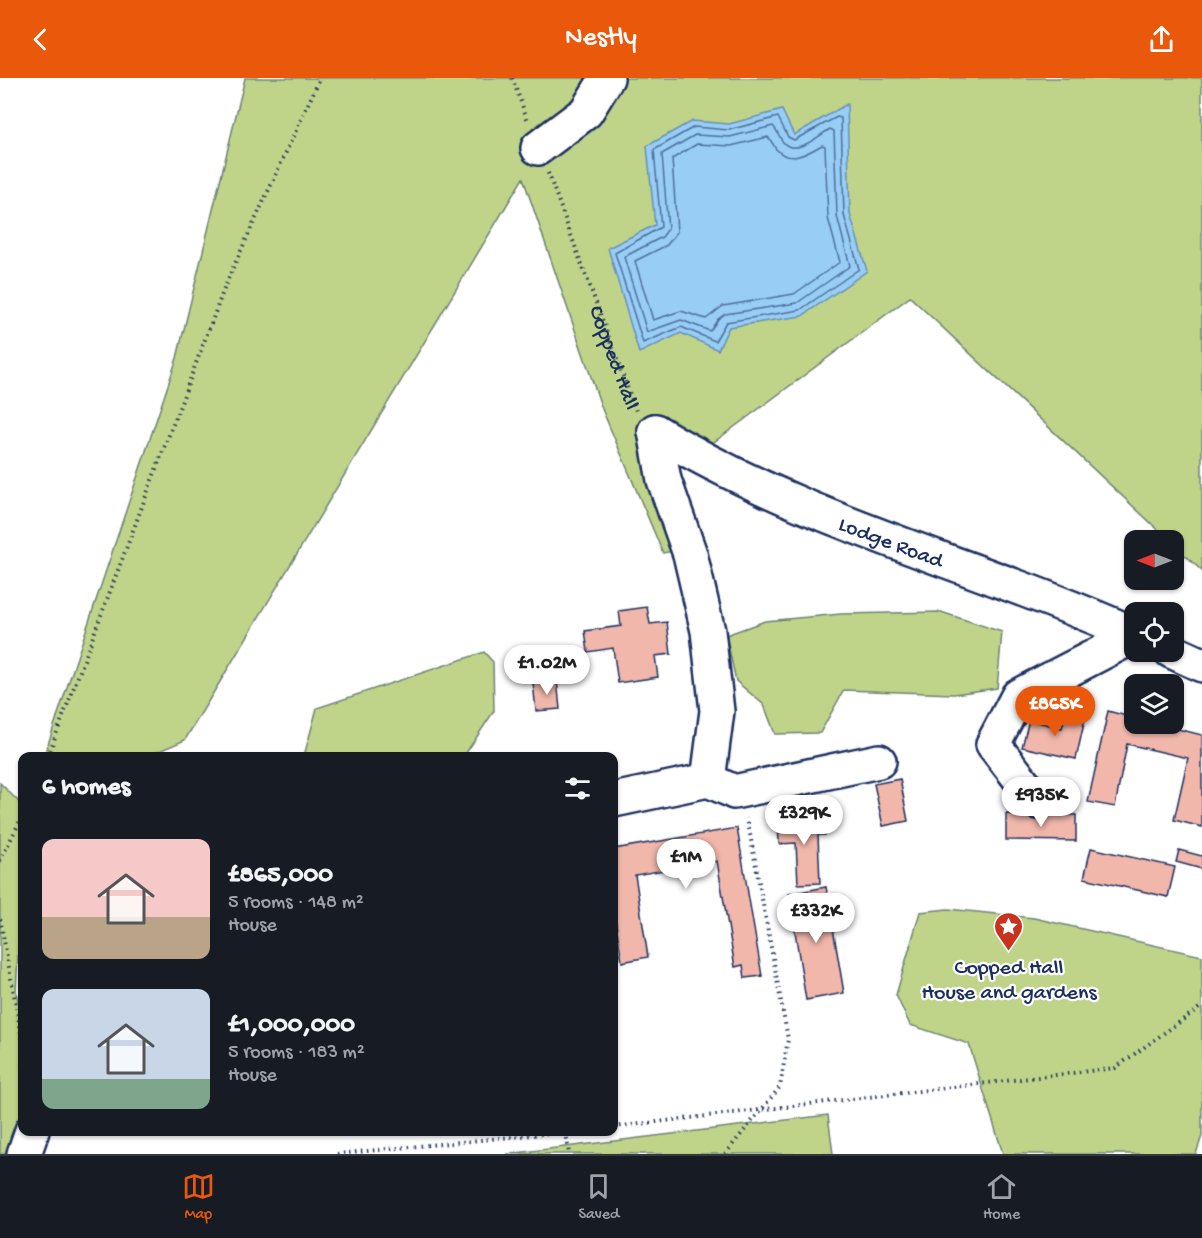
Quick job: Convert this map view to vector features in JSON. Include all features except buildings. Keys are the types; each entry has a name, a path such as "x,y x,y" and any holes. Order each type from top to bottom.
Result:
{"lane":[{"path":"538,148 586,112 607,78"},
{"name":"Lodge Road","path":"655,431 708,463 882,538 1124,631"},
{"name":"Copped Hall","path":"655,431 664,480 690,555 708,631 729,791"},
{"path":"1038,802 993,744 1017,696 1124,640"},
{"path":"1184,657 1202,665"},
{"path":"618,800 729,791 879,761"},
{"path":"24,1154 30,1136"}],"path":[{"path":"50,752 227,280 321,78"},
{"name":"Copped Hall","path":"512,78 637,415 655,431"},
{"path":"725,1154 780,1088 788,1040 729,791"},
{"path":"0,861 18,825"},
{"path":"0,919 18,1016"},
{"path":"618,1127 759,1112 1115,1068 1202,1006"},
{"path":"337,1154 524,1136"},
{"path":"567,1136 569,1154"}],"green space":[{"path":"245,78 1202,78 1202,571 1184,554 1184,530 1158,530 910,297 668,476 697,547 663,553 602,409 523,178 185,740 157,752 45,752 177,358"},
{"path":"941,612 1002,632 997,688 954,694 844,690 820,733 775,734 764,705 736,681 726,635 765,621 841,614"},
{"path":"484,652 493,662 494,711 467,752 305,752 317,708"},
{"path":"0,783 18,801 16,992 18,1001 18,1136 20,1136 14,1154 0,1154"},
{"path":"948,909 1034,918 1202,956 1202,1136 1196,1154 1003,1154 969,1044 910,1025 896,995 920,912"},
{"path":"828,1115 833,1154 507,1154"}],"water":[{"path":"847,104 850,214 867,271 802,316 729,327 718,350 681,333 639,353 608,248 655,225 647,146 692,121 729,124 782,110 794,135"}],"place":[{"name":"Copped Hall House and gardens","path":"1009,952"}]}
